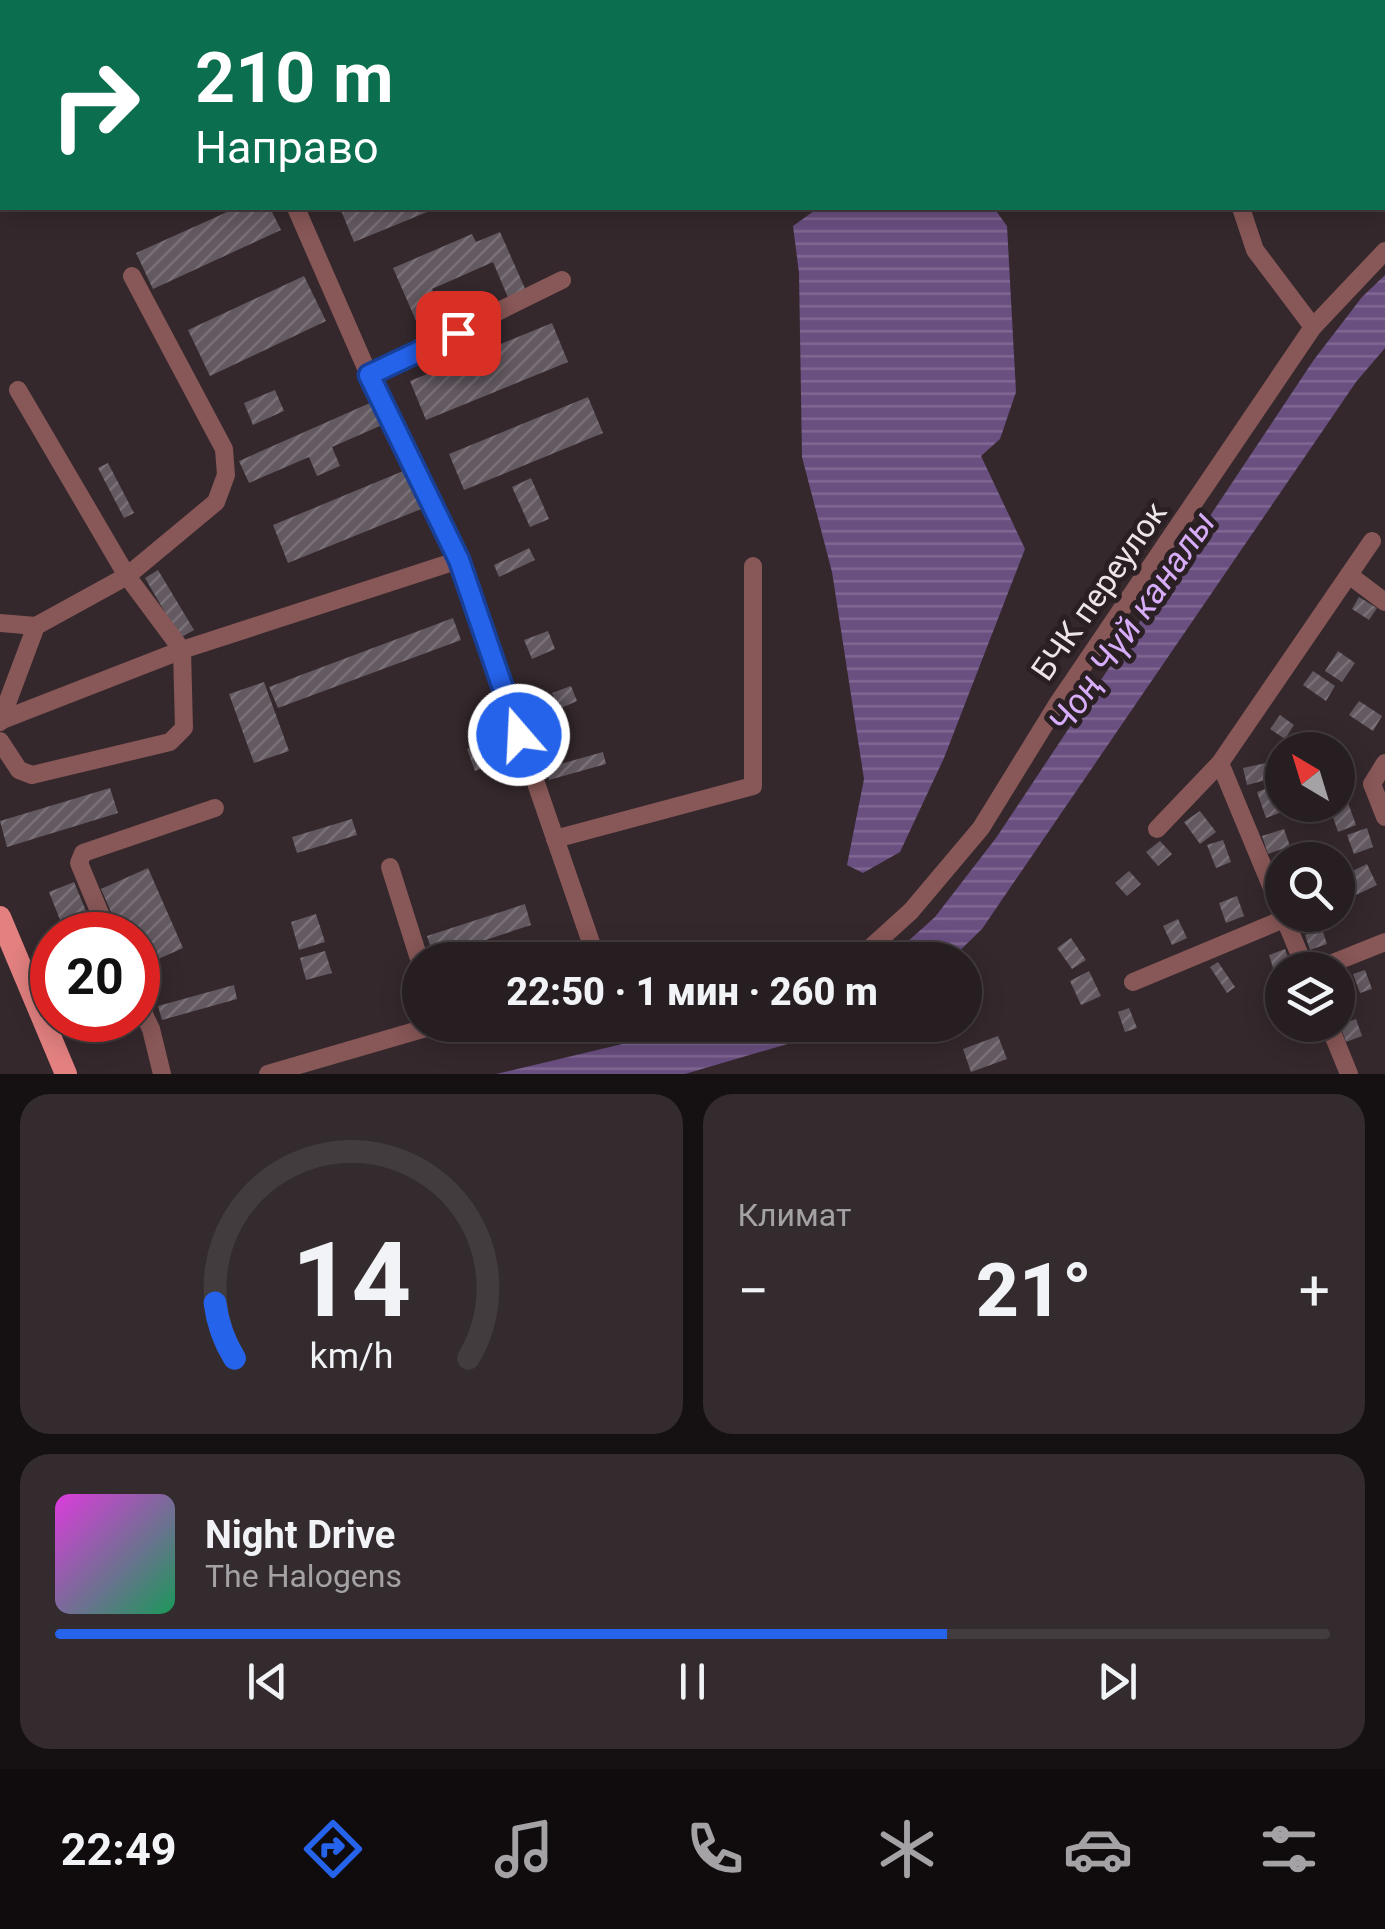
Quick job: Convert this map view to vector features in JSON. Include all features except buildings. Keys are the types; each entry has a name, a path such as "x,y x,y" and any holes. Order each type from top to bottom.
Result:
{"main road":[{"path":"0,917 66,1074"}],"street":[{"path":"297,210 369,375 459,560 591,942"},
{"path":"1242,210 1255,250 1313,327"},
{"name":"БЧК переулок","path":"877,942 912,911 980,828 1058,703 1313,327 1385,251"},
{"path":"0,623 36,626 127,576 216,502 226,475 218,432 132,276"},
{"path":"369,375 562,280"},
{"path":"0,741 19,770 32,776 170,742 184,728 182,650 127,576 18,390"},
{"path":"1158,829 1220,762 1372,541"},
{"path":"1,721 182,650 459,560"},
{"path":"556,839 753,786 752,566"},
{"path":"1350,575 1385,602"},
{"path":"1,721 36,626"},
{"path":"1220,762 1265,872"},
{"path":"1385,763 1372,784 1385,817"},
{"path":"100,912 79,862 83,853 216,808"},
{"path":"390,867 414,942"},
{"path":"1132,982 1265,927"},
{"path":"1355,954 1385,942"},
{"path":"268,1074 402,1035"},
{"path":"154,1042 162,1074"},
{"path":"1336,1042 1349,1074"}],"shaded area":[{"path":"815,210 995,210 1007,226 1016,392 1000,439 981,456 1025,549 944,758 900,852 863,873 847,865 864,779 832,572 802,457 799,273 793,226"},
{"path":"1385,275 1385,348 1356,382 982,929 969,942 907,942 935,917 996,838 1313,361 1362,297"},
{"path":"631,1042 794,1042 685,1074 496,1074"}],"route":[{"path":"458,333 369,375 459,560 519,735"}],"water label":[{"name":"Чоң Чүй каналы","path":"1132,622"}]}
